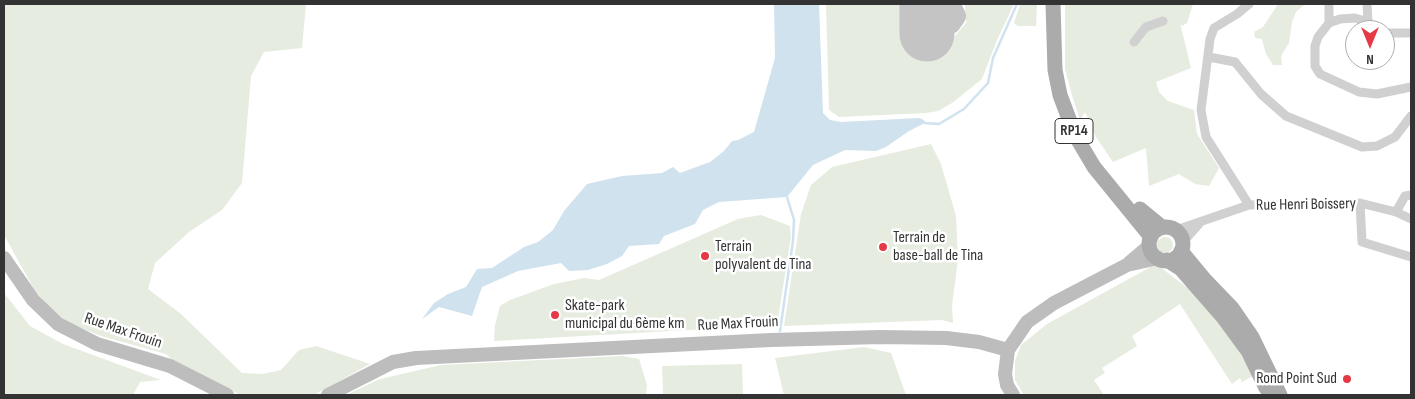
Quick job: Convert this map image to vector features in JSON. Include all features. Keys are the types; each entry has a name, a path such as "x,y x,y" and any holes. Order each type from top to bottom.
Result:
{"main road":[{"name":"RP14","path":"1053,4 1055,70 1060,95 1078,140 1094,166 1166,244 1232,308 1259,350 1280,395"},
{"name":"RP14","path":"1061,4 1062,74 1075,121 1103,170 1148,216 1181,269 1223,317 1248,351 1270,395"}],"street":[{"path":"1249,4 1238,14 1214,28 1210,39 1201,110 1202,125 1206,137 1249,205"},
{"path":"1329,4 1329,23"},
{"path":"1367,4 1368,20"},
{"path":"1362,20 1356,18 1340,19 1329,23 1318,38 1315,46 1315,66 1320,74 1359,92 1377,94 1411,87"},
{"path":"1134,42 1146,27 1163,21"},
{"path":"1395,33 1411,33"},
{"path":"1209,57 1236,62 1266,100 1286,116 1362,147 1377,146 1395,137 1411,116"},
{"path":"1396,212 1405,196 1411,195"},
{"name":"Rue Henri Boissery","path":"1166,244 1202,222 1249,205 1360,203 1396,212 1411,219"},
{"path":"1360,203 1362,242 1411,257"},
{"name":"Rue Henri Boissery","path":"1166,244 1202,222"},
{"path":"1013,395 1008,385 1006,374 1008,350 1027,322 1054,303 1166,244"},
{"name":"Rue Max Frouin","path":"4,258 33,300 58,324 97,344 170,366 227,395"},
{"name":"Rue Max Frouin","path":"328,395 393,362 416,358 771,340 881,337 946,338 979,342 1008,350"}],"shaded area":[{"path":"4,4 306,4 302,48 264,52 251,76 242,183 222,210 189,232 155,263 148,289 181,314 242,373 263,374 281,370 299,350 316,346 370,364 314,395 240,395 176,363 166,354 101,336 68,323 50,308 35,291 4,235"},
{"path":"826,4 907,4 909,40 954,37 966,23 965,4 1014,4 997,40 982,79 952,103 938,111 926,113 839,117 829,110"},
{"path":"1020,4 1037,4 1036,26 1018,26 1014,23"},
{"path":"1065,4 1193,4 1187,23 1182,26 1180,23 1191,68 1156,82 1159,92 1168,101 1194,110 1197,134 1219,168 1209,186 1195,184 1179,174 1149,186 1146,148 1113,162 1096,137 1085,112 1080,120 1072,95 1065,69"},
{"path":"1278,4 1316,4 1304,5 1296,12 1292,22 1289,43 1281,56 1282,65 1273,65 1266,54 1262,39 1255,38 1254,32 1263,27"},
{"name":"Terrain de base-ball de Tina","path":"931,144 941,164 956,216 958,259 952,306 953,323 942,320 784,326 801,214 811,185 832,167"},
{"path":"761,215 790,226 791,237 777,325 494,341 495,325 500,306 510,300 554,284 584,278 599,280 738,219"},
{"path":"1165,237 1171,239 1173,245 1171,251 1165,253 1159,251 1157,245 1159,239"},
{"path":"1156,264 1189,289 1218,322 1237,347 1253,376 1242,382 1240,378 1232,384 1180,304 1132,336 1137,346 1102,368 1105,373 1094,380 1104,395 1024,395 1015,380 1015,361 1021,345 1047,324"},
{"path":"4,293 30,326 63,344 161,380 140,382 133,395 4,395"},
{"path":"864,347 891,353 906,395 784,395 775,358"},
{"path":"622,356 639,359 647,385 646,395 346,395 380,379 441,365"},
{"path":"742,364 743,395 663,395 662,366"}],"water":[{"path":"774,4 819,4 823,113 830,120 841,122 919,118 924,120 925,123 876,151 845,150 813,165 787,197 719,202 703,210 695,224 664,236 659,244 629,246 622,256 607,264 588,270 569,271 561,263 518,271 482,287 472,316 439,307 422,319 434,303 448,294 466,287 477,269 492,268 524,247 538,242 553,230 564,211 587,184 622,176 662,173 673,167 680,173 710,162 724,151 732,141 754,132 775,58"}],"waterway":[{"path":"925,123 939,124 964,109 988,83 993,58 1017,4"},
{"path":"780,331 793,241 794,220 787,197"}],"taxiway":[{"path":"922,4 926,20 933,25 941,27 950,23 955,16 949,4"}],"runway":[{"path":"927,4 927,34"}],"place":[{"name":"Terrain de base-ball de Tina","path":"883,247"},
{"name":"Terrain polyvalent de Tina","path":"705,256"},
{"name":"Skate-park municipal du 6ème km","path":"555,315"},
{"name":"Rond Point Sud","path":"1347,379"}]}
